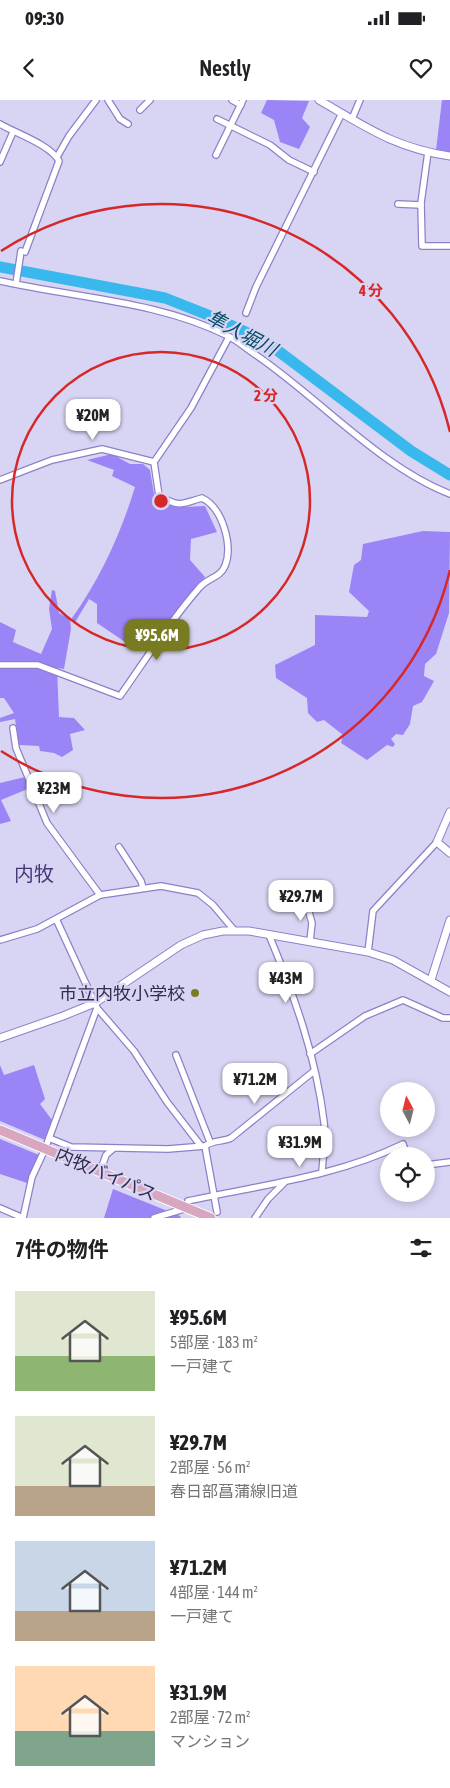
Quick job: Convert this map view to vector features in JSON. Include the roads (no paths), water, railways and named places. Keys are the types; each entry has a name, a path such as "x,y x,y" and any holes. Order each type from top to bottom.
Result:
{"main road":[{"name":"内牧バイパス","path":"0,1130 100,1172 214,1215"}],"street":[{"path":"57,157 69,136 96,100"},
{"path":"108,100 120,120 128,124"},
{"path":"140,110 150,100"},
{"path":"216,155 242,102 232,100"},
{"path":"319,100 370,130 400,144 450,156"},
{"path":"352,119 360,100"},
{"path":"246,313 256,288 342,113"},
{"path":"217,118 270,145 289,160 314,172"},
{"path":"0,124 13,132 28,136 57,157 59,161 23,252 16,284"},
{"path":"0,162 13,132"},
{"path":"428,152 422,206 422,246 450,246"},
{"path":"398,204 422,206"},
{"path":"0,281 130,304 182,318 229,337 270,365 388,458 416,477 450,494"},
{"path":"0,665 38,665 120,696 186,603 204,582 216,577 222,571 226,564 226,544 218,514 209,502 202,498 191,503 176,504 159,496 154,462 191,408 229,337"},
{"path":"0,480 52,460 102,449 154,462"},
{"path":"13,728 16,748 47,823 100,895"},
{"path":"368,952 373,911 437,842 450,812"},
{"path":"437,842 450,853"},
{"path":"119,847 141,881 143,888"},
{"path":"0,940 37,930 57,921 100,895 162,886 198,893 213,905 234,930"},
{"path":"306,902 312,923 310,941"},
{"path":"431,980 450,920"},
{"path":"57,921 96,1006 134,1051 167,1102 206,1144"},
{"path":"0,1038 96,1006 181,945 203,935 234,930 368,952 393,960 450,992"},
{"path":"269,935 296,1001 314,1071 324,1121 322,1172"},
{"path":"310,1054 365,1016 403,1000 443,1018 450,1018"},
{"path":"0,1208 23,1218 32,1177 45,1149 96,1006"},
{"path":"176,1055 206,1144 214,1215"},
{"path":"49,1138 71,1147 113,1149 168,1149 221,1142 231,1138 314,1071"},
{"path":"100,1172 106,1155 113,1149"},
{"path":"154,1218 213,1195 255,1186 284,1183 348,1165 380,1153"},
{"path":"435,1164 450,1162"},
{"path":"255,1218 268,1198 284,1183"}],"waterway":[{"name":"隼人堀川","path":"0,267 165,298 213,317 265,341 411,451 450,475"}],"place":[{"name":"市立内牧小学校","path":"195,993"}],"district":[{"name":"内牧","path":"34,873"}]}
